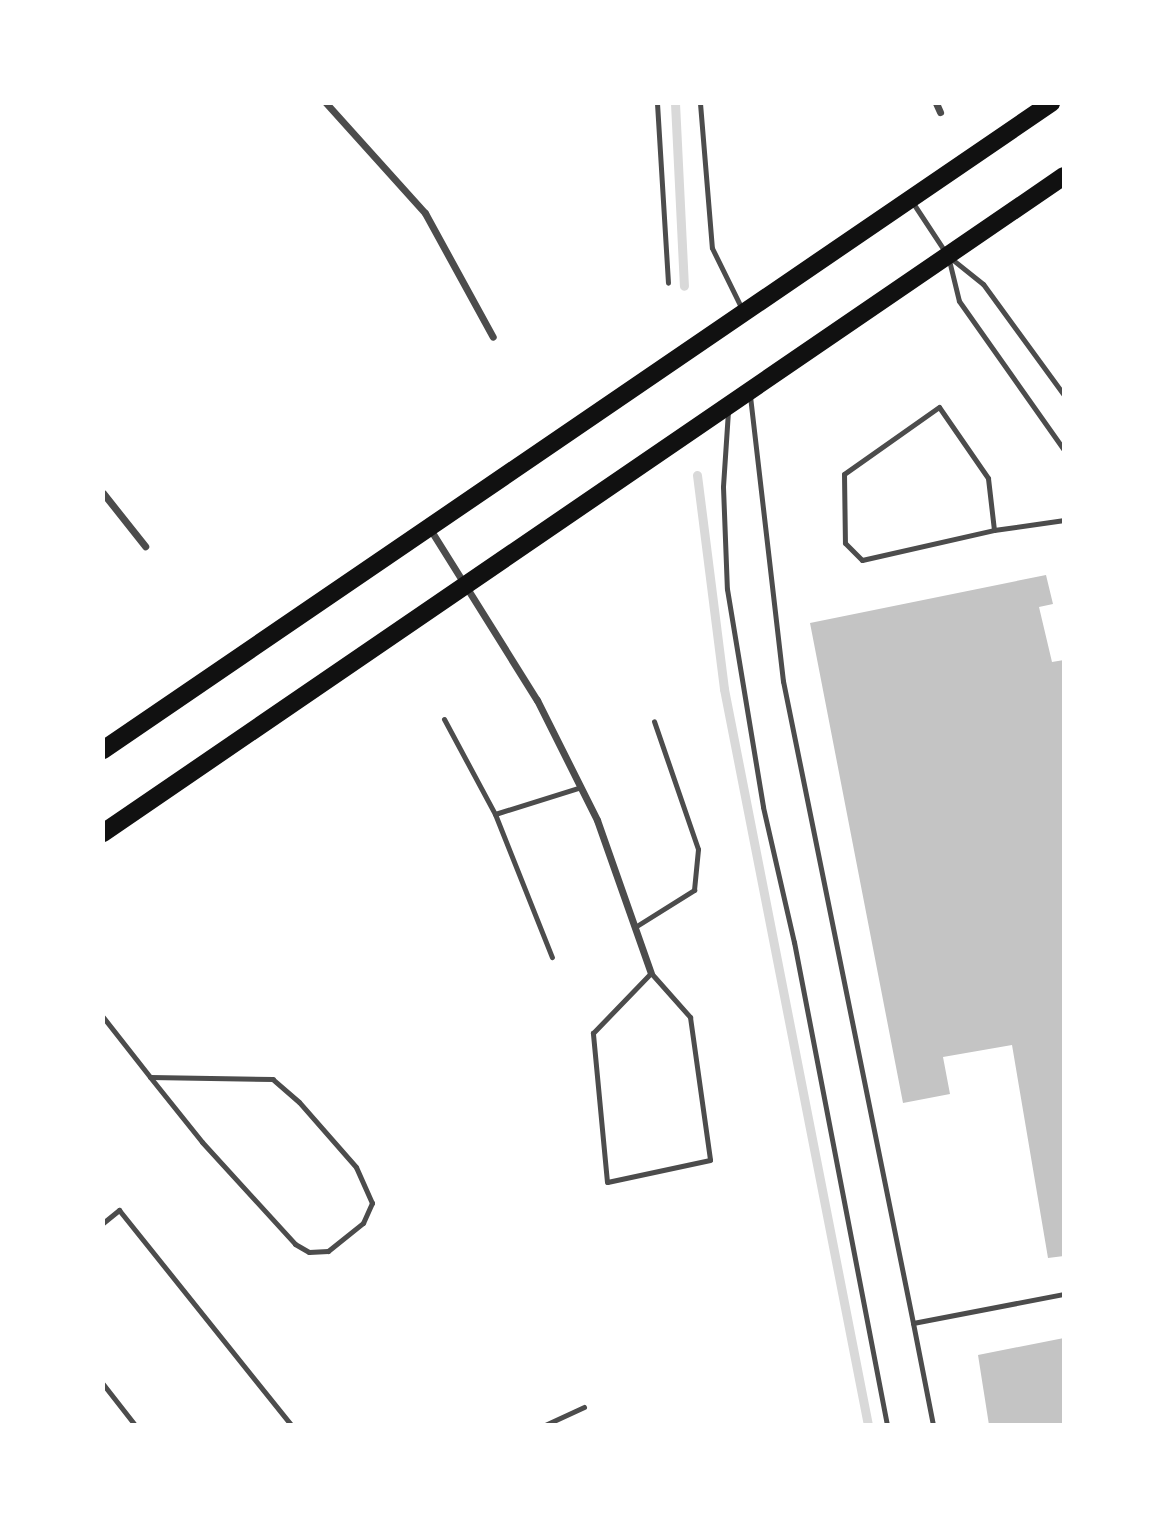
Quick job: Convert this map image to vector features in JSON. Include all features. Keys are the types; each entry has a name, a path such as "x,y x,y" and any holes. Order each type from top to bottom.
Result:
{"main road":[{"path":"103,750 1051,103"},
{"path":"103,833 1064,176"}],"street":[{"path":"326,103 425,213 493,337"},
{"path":"936,103 940,112"},
{"path":"103,493 145,546"},
{"path":"430,528 537,700 581,787 597,820 651,974"}],"lane":[{"path":"657,103 668,283"},
{"path":"700,103 712,248 744,314"},
{"path":"911,200 948,256 983,284 1064,396"},
{"path":"948,256 960,301 1064,450"},
{"path":"749,390 783,681 933,1425"},
{"path":"729,404 723,486 730,602 763,807 802,982 887,1425"},
{"path":"994,530 988,478 939,407 844,474 845,543 862,561 994,530 1064,520"},
{"path":"444,719 495,814 552,957"},
{"path":"635,927 694,890 698,849 654,722"},
{"path":"495,814 581,787"},
{"path":"651,974 690,1017 710,1160 607,1182 593,1033 651,974"},
{"path":"103,1017 150,1077 266,1217 295,1244 309,1252 328,1251 363,1223 372,1203 356,1167 299,1102 273,1079 150,1077"},
{"path":"103,1223 119,1210 291,1425"},
{"path":"913,1323 1064,1294"},
{"path":"103,1384 135,1425"},
{"path":"545,1425 583,1407"}],"building":[{"path":"1046,575 1053,604 1039,607 1052,662 1064,660 1064,1256 1048,1258 1012,1045 943,1057 950,1094 903,1103 810,623"},
{"path":"1064,1338 1064,1425 989,1425 978,1355"}],"waterway":[{"path":"675,103 684,286"},
{"path":"697,475 724,689 868,1425"}]}
